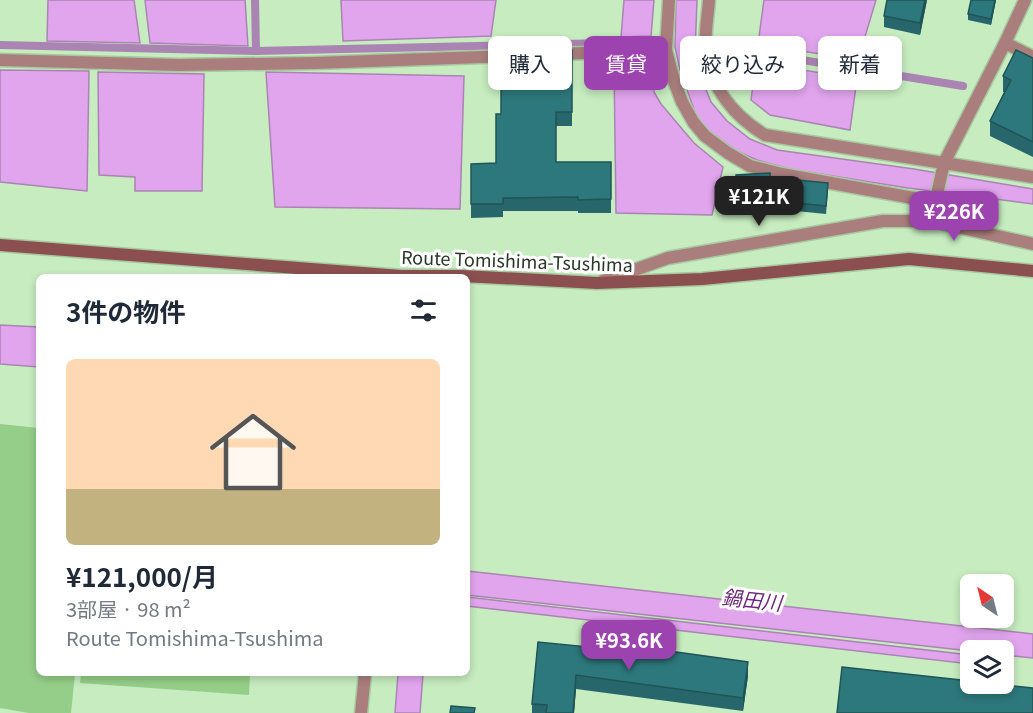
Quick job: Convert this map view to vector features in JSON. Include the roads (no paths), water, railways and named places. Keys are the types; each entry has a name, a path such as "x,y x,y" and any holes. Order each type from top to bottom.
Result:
{"main road":[{"name":"Route Tomishima-Tsushima","path":"0,245 363,274"},
{"name":"Route Tomishima-Tsushima","path":"470,276 597,283 702,279 909,259 1033,271"}],"street":[{"path":"667,36 669,0"},
{"path":"709,0 706,49 715,82 735,112 765,135 1033,177"},
{"path":"931,221 944,163 1025,0"},
{"path":"1005,43 1033,57"},
{"path":"0,60 190,65 584,53"},
{"path":"668,57 678,92 694,123 705,136 728,153 750,165 782,174 936,199"},
{"path":"597,283 668,258 883,221 931,221 1033,244"},
{"path":"361,713 365,676"}],"waterway":[{"path":"255,0 256,51 584,44"},
{"path":"0,45 256,51"},
{"path":"806,61 963,86"}],"water label":[{"name":"鍋田川","path":"752,599"}]}
